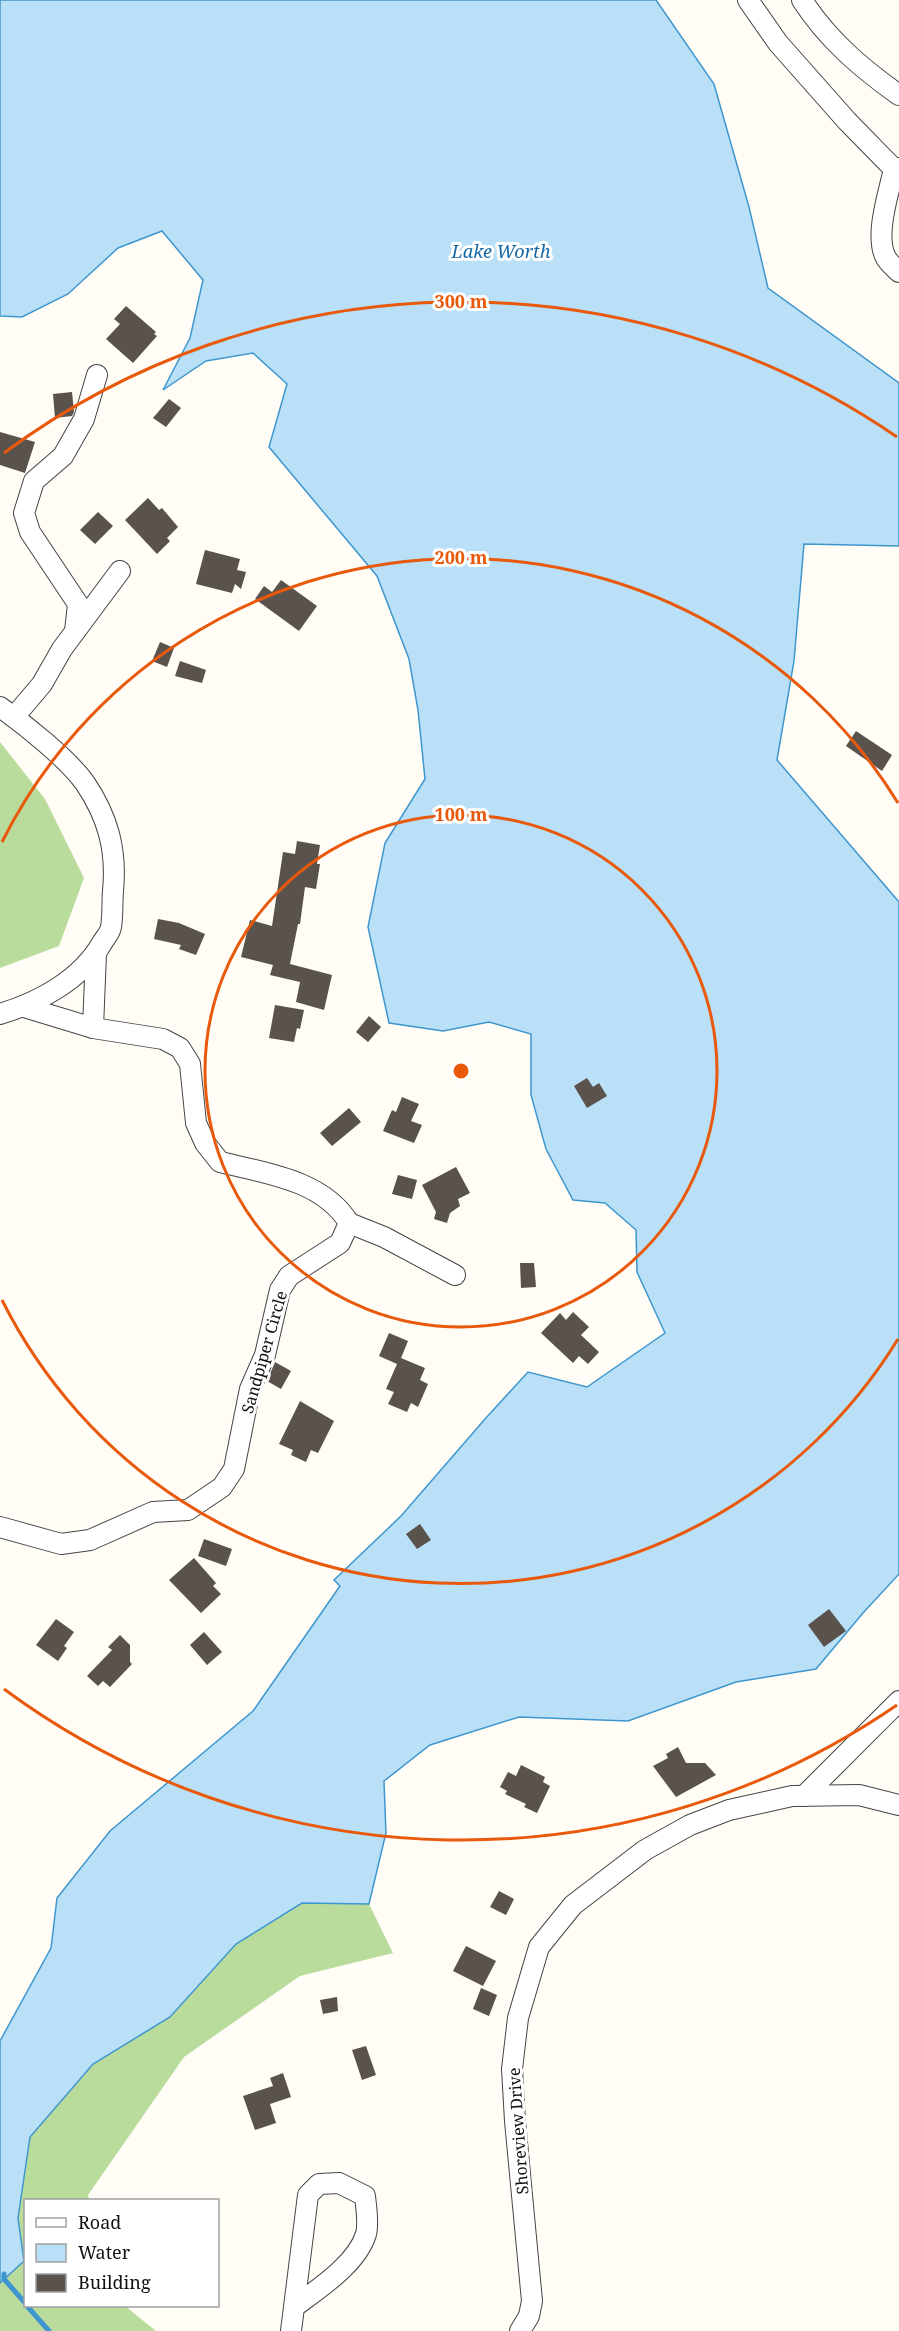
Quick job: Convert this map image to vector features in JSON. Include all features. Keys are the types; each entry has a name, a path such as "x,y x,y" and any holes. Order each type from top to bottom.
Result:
{"street":[{"path":"748,0 777,43 847,121 896,169 883,217 883,240 886,258 899,272"},
{"path":"801,0 834,43 864,71 899,95"},
{"path":"75,631 78,604 30,532 24,513 34,481 63,456 84,419 97,375"},
{"path":"0,1014 24,1007 77,975 96,954 111,928 114,875 112,840 102,812 84,782 61,758 7,712 42,684 62,649 120,571"},
{"path":"93,1028 96,954"},
{"path":"24,1007 93,1028 163,1039 180,1048 190,1064 196,1123 205,1143 220,1162 284,1177 322,1194 341,1209 349,1223 384,1238 455,1275"},
{"name":"Sandpiper Circle","path":"0,1527 61,1544 90,1540 153,1512 188,1510 222,1487 234,1469 250,1389 265,1355 280,1290 289,1276 340,1243 349,1223"},
{"path":"804,1796 899,1701"},
{"name":"Shoreview Drive","path":"520,2331 529,2316 532,2301 512,2069 518,2019 539,1947 573,1905 645,1850 690,1825 729,1810 792,1796 859,1795 899,1805"},
{"path":"291,2331 294,2307 308,2195 319,2184 339,2183 365,2196 367,2232 359,2251 328,2281 294,2307"}],"green space":[{"path":"0,742 45,799 84,878 59,946 0,968"},
{"path":"302,1903 369,1904 393,1953 300,1976 184,2057 88,2195 89,2199 24,2199 24,2261 18,2218 30,2137 93,2064 170,2017 236,1944"},
{"path":"24,2261 24,2307 126,2307 156,2331 0,2331 0,2283"}],"water":[{"name":"Lake Worth","path":"0,0 656,0 714,84 749,207 768,288 899,383 899,546 804,544 794,661 777,760 899,902 899,1574 816,1669 736,1682 628,1721 519,1717 430,1745 384,1781 386,1833 369,1904 302,1903 236,1944 170,2017 93,2064 30,2137 18,2218 24,2261 0,2283 0,2041 51,1948 57,1898 110,1831 253,1711 340,1586 334,1580 401,1516 528,1372 587,1387 665,1333 637,1272 636,1230 605,1203 573,1200 546,1149 531,1095 531,1034 489,1022 443,1031 389,1023 368,927 385,843 425,779 418,710 409,659 377,576 269,447 287,384 253,353 206,361 163,390 190,338 203,280 162,231 118,248 68,294 22,317 0,316"}],"building":[{"path":"126,306 156,332 154,334 157,336 133,363 106,339 120,324 114,319"},
{"path":"72,392 74,412 72,416 55,418 53,394"},
{"path":"169,399 181,408 166,427 153,418"},
{"path":"0,432 35,442 25,473 0,465"},
{"path":"148,498 159,510 162,508 178,527 167,538 170,541 157,554 125,520"},
{"path":"98,512 113,526 95,544 80,530"},
{"path":"205,550 240,559 237,570 246,572 241,589 235,584 232,593 196,584"},
{"path":"281,580 317,606 299,631 255,599 264,586 272,592"},
{"path":"160,642 174,648 167,667 152,661"},
{"path":"180,661 206,670 202,683 175,676"},
{"path":"856,731 892,755 882,771 846,746"},
{"path":"297,841 320,845 317,864 320,864 316,889 305,887 300,924 298,924 290,964 332,975 324,1010 296,1002 300,982 270,975 273,965 241,957 250,920 272,926 283,852 295,854"},
{"path":"158,919 179,923 205,934 196,955 179,949 181,945 154,939"},
{"path":"275,1005 304,1010 300,1029 297,1028 294,1042 269,1038"},
{"path":"369,1016 381,1027 368,1042 356,1032"},
{"path":"587,1078 593,1087 599,1083 607,1096 587,1108 574,1086"},
{"path":"402,1097 419,1104 411,1121 422,1125 414,1143 383,1131 392,1110 396,1112"},
{"path":"349,1108 361,1122 332,1146 320,1133"},
{"path":"456,1167 470,1193 458,1199 460,1206 450,1213 447,1223 434,1219 436,1212 422,1185"},
{"path":"398,1175 417,1180 412,1199 392,1194"},
{"path":"520,1263 534,1263 536,1287 521,1288"},
{"path":"573,1312 589,1327 581,1335 599,1352 588,1364 579,1356 573,1363 541,1333 560,1313 566,1320"},
{"path":"389,1333 408,1341 401,1358 425,1368 420,1380 428,1384 418,1407 411,1403 407,1412 388,1404 394,1392 386,1389 397,1364 379,1356"},
{"path":"275,1362 291,1371 281,1389 267,1381"},
{"path":"300,1401 334,1421 318,1453 311,1450 306,1462 291,1455 293,1450 279,1444"},
{"path":"420,1524 431,1540 417,1549 406,1534"},
{"path":"204,1539 232,1549 226,1566 198,1556"},
{"path":"194,1558 216,1583 213,1586 221,1594 201,1613 169,1580"},
{"path":"829,1609 846,1631 824,1647 808,1625"},
{"path":"56,1619 74,1632 64,1646 67,1648 58,1661 36,1645"},
{"path":"204,1632 222,1652 207,1665 190,1645"},
{"path":"120,1635 130,1645 132,1664 110,1687 103,1681 98,1686 87,1676 112,1650 108,1647"},
{"path":"678,1747 686,1763 705,1763 716,1775 676,1797 653,1766 668,1758 666,1754"},
{"path":"521,1765 545,1777 543,1782 550,1786 537,1813 524,1807 526,1804 505,1794 507,1791 500,1787 508,1772 516,1776"},
{"path":"499,1891 514,1899 506,1915 490,1907"},
{"path":"466,1946 496,1961 483,1986 453,1971"},
{"path":"481,1988 497,1995 489,2016 473,2009"},
{"path":"337,1997 338,2011 323,2014 320,2000"},
{"path":"366,2046 376,2075 362,2080 352,2050"},
{"path":"283,2073 291,2097 270,2104 276,2123 255,2130 243,2096 273,2086 270,2078"}],"waterway":[{"path":"4,2274 4,2279 24,2302"},
{"path":"28,2307 49,2331"}]}
